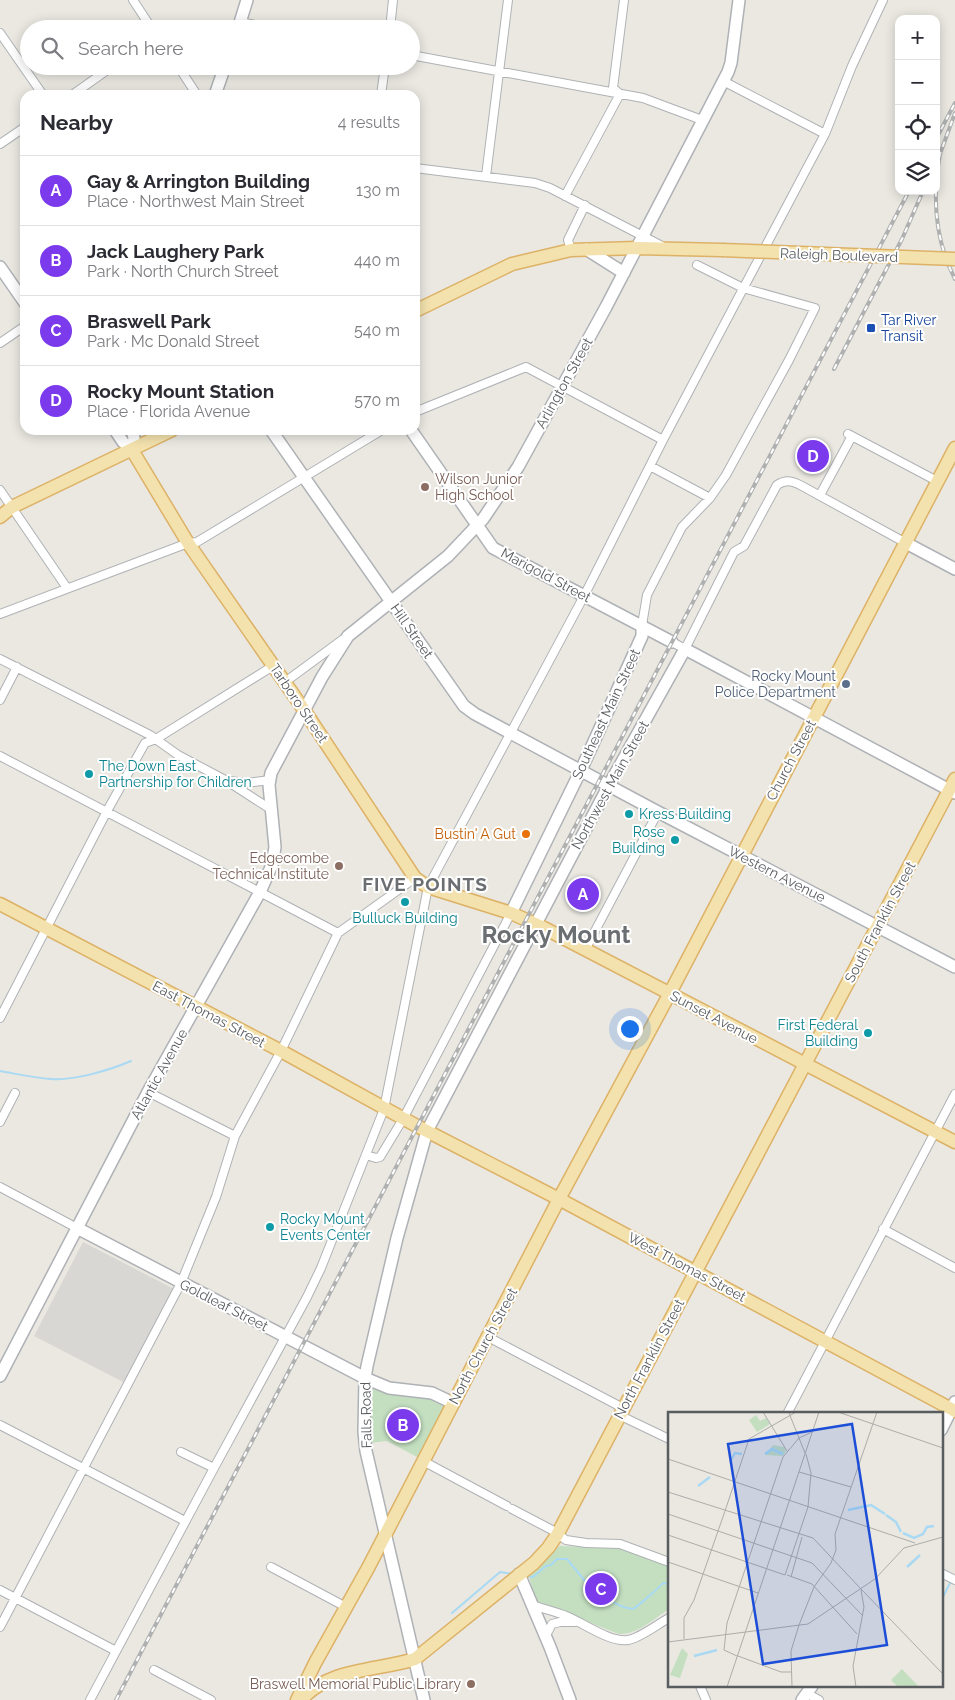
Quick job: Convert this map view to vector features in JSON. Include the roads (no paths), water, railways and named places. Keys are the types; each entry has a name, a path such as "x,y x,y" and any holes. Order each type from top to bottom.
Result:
{"main road":[{"name":"Raleigh Boulevard","path":"420,309 512,264 571,250 637,248 955,259"},
{"path":"0,517 12,507 162,435"},
{"name":"Church Street","path":"670,993 955,448"},
{"name":"Tarboro Street","path":"132,450 188,543 304,710 415,878 428,887 511,913 531,922"},
{"name":"South Franklin Street","path":"804,1064 953,787"},
{"name":"East Thomas Street","path":"0,904 281,1051 422,1128"},
{"name":"Sunset Avenue","path":"531,922 586,948 955,1142"},
{"name":"North Church Street","path":"299,1700 314,1665 344,1612 559,1199 670,993"},
{"name":"North Franklin Street","path":"415,1659 534,1563 557,1535 804,1064"},
{"name":"West Thomas Street","path":"422,1128 954,1407"},
{"path":"335,1677 326,1674 321,1666 337,1634 344,1612"},
{"path":"299,1700 308,1691 335,1677 415,1659"}],"street":[{"path":"133,0 146,20"},
{"path":"240,20 246,0"},
{"path":"391,20 393,0"},
{"path":"486,176 508,0"},
{"path":"620,94 613,88 624,0"},
{"name":"Arlington Street","path":"304,710 348,636 448,556 478,526 518,467 624,273 723,81 731,63 739,0"},
{"path":"90,1700 321,1268 384,1108 428,887 584,596 663,440 825,134 856,58 883,0"},
{"path":"0,33 20,62"},
{"path":"420,57 620,94 658,103 702,120"},
{"path":"29,75 40,90"},
{"path":"79,90 100,75"},
{"path":"184,75 194,90"},
{"path":"217,90 222,75"},
{"path":"383,90 384,75"},
{"path":"723,81 825,134"},
{"path":"565,196 620,94"},
{"path":"0,144 20,130"},
{"path":"420,169 535,183 585,205 668,249"},
{"path":"571,250 568,240 585,205"},
{"path":"586,250 624,273"},
{"path":"697,265 743,288"},
{"path":"0,267 20,296"},
{"name":"Southeast Main Street","path":"511,913 581,770 642,636 647,595 682,527 710,498 726,475 789,360 815,308 743,288"},
{"path":"0,343 20,329"},
{"path":"420,410 526,367 663,440"},
{"name":"Tarboro Street","path":"118,435 132,450"},
{"path":"132,450 133,435"},
{"name":"Hill Street","path":"275,435 464,706 475,714 604,783"},
{"path":"0,614 188,543 197,542 374,435"},
{"name":"Marigold Street","path":"415,435 493,548 672,642"},
{"path":"820,495 850,435 937,481"},
{"path":"650,466 710,498"},
{"name":"Northwest Main Street","path":"422,1128 604,783 685,649 734,552 744,546 777,485 790,481 820,495 906,543"},
{"path":"0,490 66,588"},
{"path":"906,543 955,569"},
{"path":"285,682 348,636"},
{"path":"672,642 814,718 953,787"},
{"path":"0,659 156,739 178,755 227,780 272,810"},
{"path":"0,1018 107,811 145,743 156,739 273,666"},
{"path":"0,700 16,667"},
{"name":"Atlantic Avenue","path":"0,1376 148,1092 260,892 272,865 275,847 269,786 271,774 304,710"},
{"path":"0,756 338,933"},
{"path":"227,780 246,783 270,780"},
{"name":"Western Avenue","path":"604,783 955,967"},
{"path":"586,948 658,812"},
{"path":"0,1627 181,1283 216,1196 235,1136 281,1051 338,933 415,878"},
{"path":"366,1155 374,1158 380,1157 403,1118 511,913"},
{"path":"148,1092 235,1136"},
{"path":"0,1122 15,1093"},
{"path":"788,1412 955,1094"},
{"name":"Falls Road","path":"422,1128 365,1378 364,1432 373,1487 424,1700"},
{"name":"Goldleaf Street","path":"0,1187 365,1378 389,1388 432,1393 453,1403"},
{"path":"883,1230 955,1268"},
{"path":"488,1336 668,1438"},
{"path":"942,1428 954,1407"},
{"path":"0,1425 185,1521"},
{"path":"181,1452 214,1468"},
{"path":"423,1461 552,1530 566,1540 586,1543 620,1544 668,1562"},
{"path":"271,1567 344,1612"},
{"path":"519,1574 570,1700"},
{"path":"942,1574 955,1580"},
{"path":"0,1590 116,1651"},
{"path":"532,1606 566,1616 610,1637 628,1640 668,1619"},
{"path":"545,1637 550,1627 556,1622 579,1623"},
{"path":"154,1670 210,1700"},
{"path":"701,1688 706,1700"},
{"path":"807,1693 819,1700"}],"waterway":[{"path":"0,1071 38,1078 60,1079 92,1074 131,1061"},
{"path":"525,1576 533,1577 557,1559 567,1559 589,1586 598,1588 617,1604 633,1609 663,1583 668,1584"},
{"path":"452,1613 500,1572 513,1574"},
{"path":"942,1599 951,1581"}],"railway":[{"path":"940,131 955,103"},
{"path":"940,154 955,113"},
{"path":"116,1700 907,195"},
{"path":"834,369 902,239 921,195"},
{"path":"936,195 940,236 946,258 955,279"}],"place":[{"name":"Tar River Transit","path":"871,328"},
{"name":"Rocky Mount Station","path":"813,456"},
{"name":"Wilson Junior High School","path":"425,487"},
{"name":"Rocky Mount Police Department","path":"846,684"},
{"name":"The Down East Partnership for Children","path":"89,774"},
{"name":"Kress Building","path":"629,814"},
{"name":"Bustin' A Gut","path":"526,834"},
{"name":"Rose Building","path":"675,840"},
{"name":"Edgecombe Technical Institute","path":"339,866"},
{"name":"Gay & Arrington Building","path":"583,894"},
{"name":"Bulluck Building","path":"405,902"},
{"name":"First Federal Building","path":"868,1033"},
{"name":"Rocky Mount Events Center","path":"270,1227"},
{"name":"Jack Laughery Park","path":"403,1425"},
{"name":"Braswell Park","path":"601,1589"},
{"name":"Braswell Memorial Public Library","path":"471,1684"}],"district":[{"name":"FIVE POINTS","path":"425,884"},
{"name":"Rocky Mount","path":"556,934"}]}
